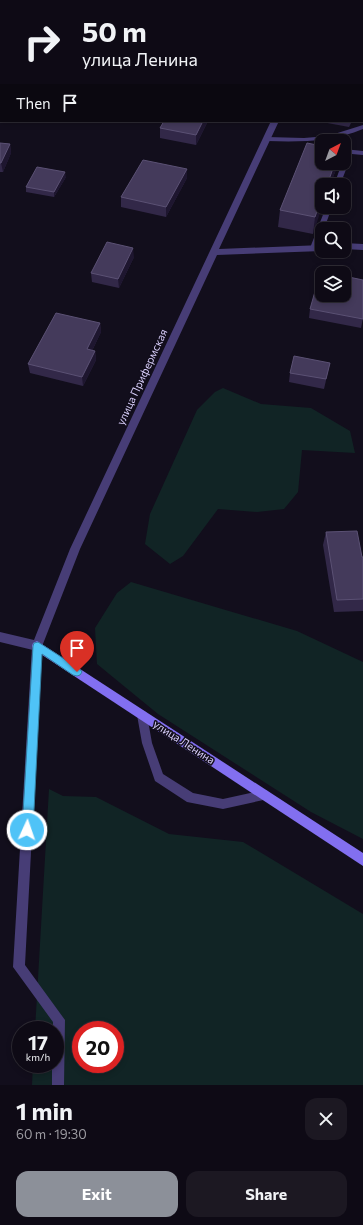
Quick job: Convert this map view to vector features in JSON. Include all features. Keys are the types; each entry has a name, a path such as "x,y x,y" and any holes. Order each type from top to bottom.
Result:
{"street":[{"name":"улица Прифермская","path":"38,646 76,549 275,122"},
{"path":"351,247 363,248"},
{"path":"214,252 315,248"},
{"name":"улица Ленина","path":"0,637 38,646 363,860"}],"lane":[{"path":"267,139 313,140 336,137 363,127"},
{"path":"351,152 363,153"},
{"path":"38,646 19,967 59,1020 58,1085"},
{"path":"142,715 147,743 159,776 191,798 224,804 264,795"}],"green space":[{"path":"223,388 261,404 311,408 350,431 355,453 302,450 298,492 284,509 257,512 218,509 183,556 170,564 145,544 150,514 197,410 215,392"},
{"path":"131,582 297,631 363,662 363,839 311,812 158,714 97,664 95,628 117,593"},
{"path":"49,789 63,796 96,797 169,834 243,842 363,914 363,1085 32,1085 33,1073 64,1073 64,1021 36,1021"}],"building":[{"path":"163,122 202,122 196,135 160,128"},
{"path":"0,143 10,144 1,163 0,163"},
{"path":"307,143 315,145 315,170 332,170 330,178 315,178 315,217 280,210"},
{"path":"143,160 187,169 166,207 121,197"},
{"path":"37,167 65,172 54,192 26,187"},
{"path":"107,242 133,248 118,279 91,273"},
{"path":"351,277 363,280 363,319 310,309 315,292 315,302 351,302"},
{"path":"56,313 100,323 87,349 95,351 82,377 28,364"},
{"path":"294,356 330,363 326,379 290,373"},
{"path":"357,531 363,557 363,599 337,600 326,532"}],"route":[{"path":"27,830 38,646 77,672"}]}
